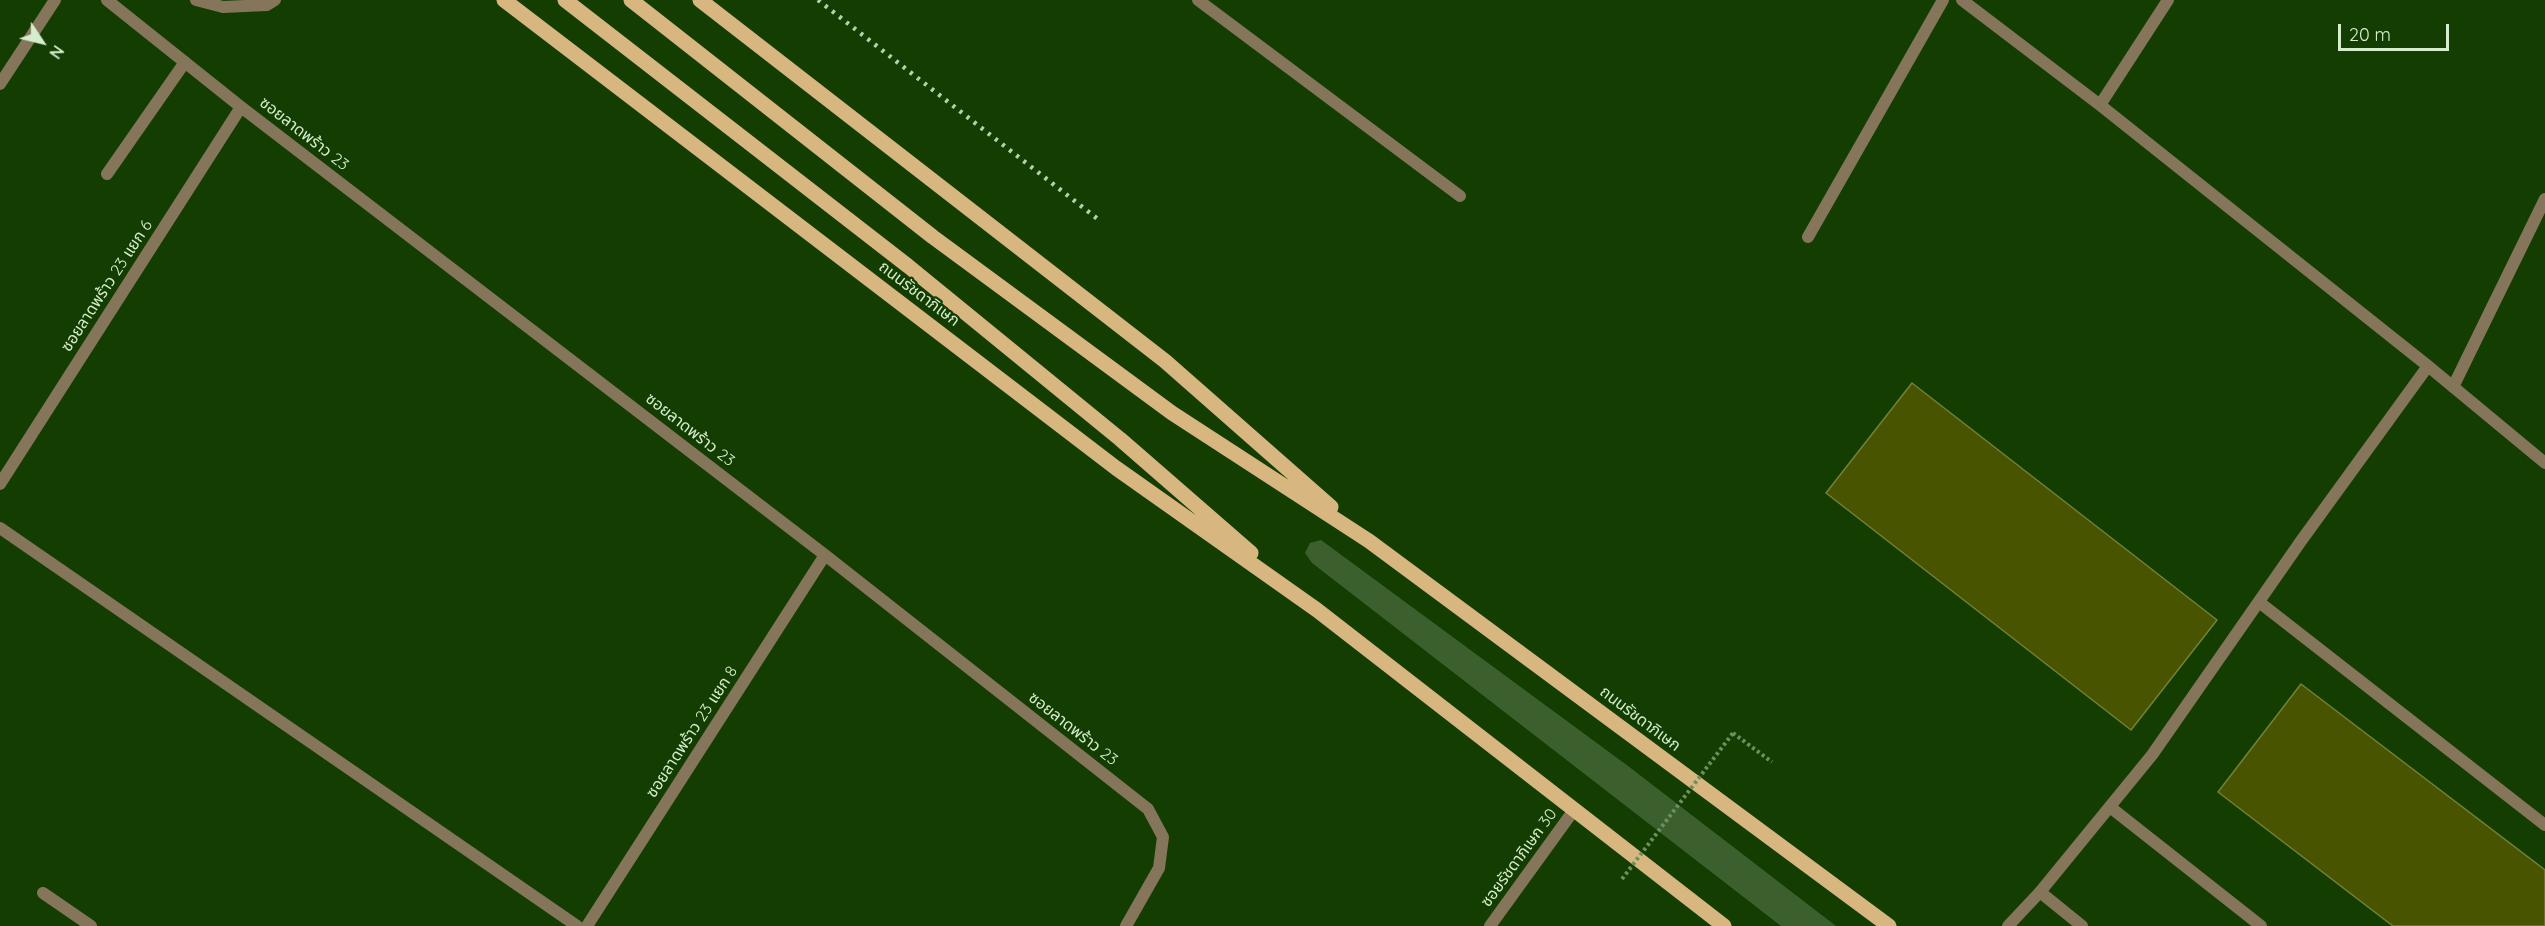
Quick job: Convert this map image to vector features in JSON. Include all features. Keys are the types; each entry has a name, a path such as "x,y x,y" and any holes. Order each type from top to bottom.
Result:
{"main road":[{"name":"ถนนรัชดาภิเษก","path":"504,0 1116,468 1317,610 1724,926"},
{"name":"ถนนรัชดาภิเษก","path":"565,0 908,266 1120,439 1317,610"},
{"name":"ถนนรัชดาภิเษก","path":"631,0 933,237 1172,413 1369,540 1889,926"},
{"name":"ถนนรัชดาภิเษก","path":"700,0 1166,360 1369,540"}],"street":[{"path":"0,84 55,0"},
{"name":"ซอยลาดพร้าว 23","path":"107,0 241,107 825,555 1148,809 1163,837 1159,868 1126,926"},
{"path":"196,0 223,7 267,5 275,0"},
{"path":"1198,0 1460,196"},
{"path":"1808,237 1943,0"},
{"path":"1962,0 2100,105 2428,366 2545,463"},
{"path":"2100,105 2168,0"},
{"path":"107,174 186,62"},
{"name":"ซอยลาดพร้าว 23 แยก 6","path":"0,484 241,107"},
{"path":"2453,387 2545,199"},
{"path":"2008,926 2040,892 2152,755 2428,366"},
{"path":"0,528 577,926"},
{"name":"ซอยลาดพร้าว 23 แยก 8","path":"587,926 825,555"},
{"path":"2259,602 2545,825"},
{"path":"2110,807 2261,926"},
{"name":"ซอยรัชดาภิเษก 30","path":"1490,926 1574,810"},
{"path":"2040,892 2082,926"},
{"path":"43,893 91,926"}],"path":[{"path":"1622,879 1733,733 1772,762"}],"green space":[{"path":"1321,540 1628,766 1836,926 1781,926 1312,563 1305,553 1310,543"}],"building":[{"path":"1912,383 2217,620 2131,730 1826,493"},
{"path":"2301,684 2545,870 2545,926 2393,926 2218,792"}],"railway":[{"path":"818,0 1099,220"}]}
